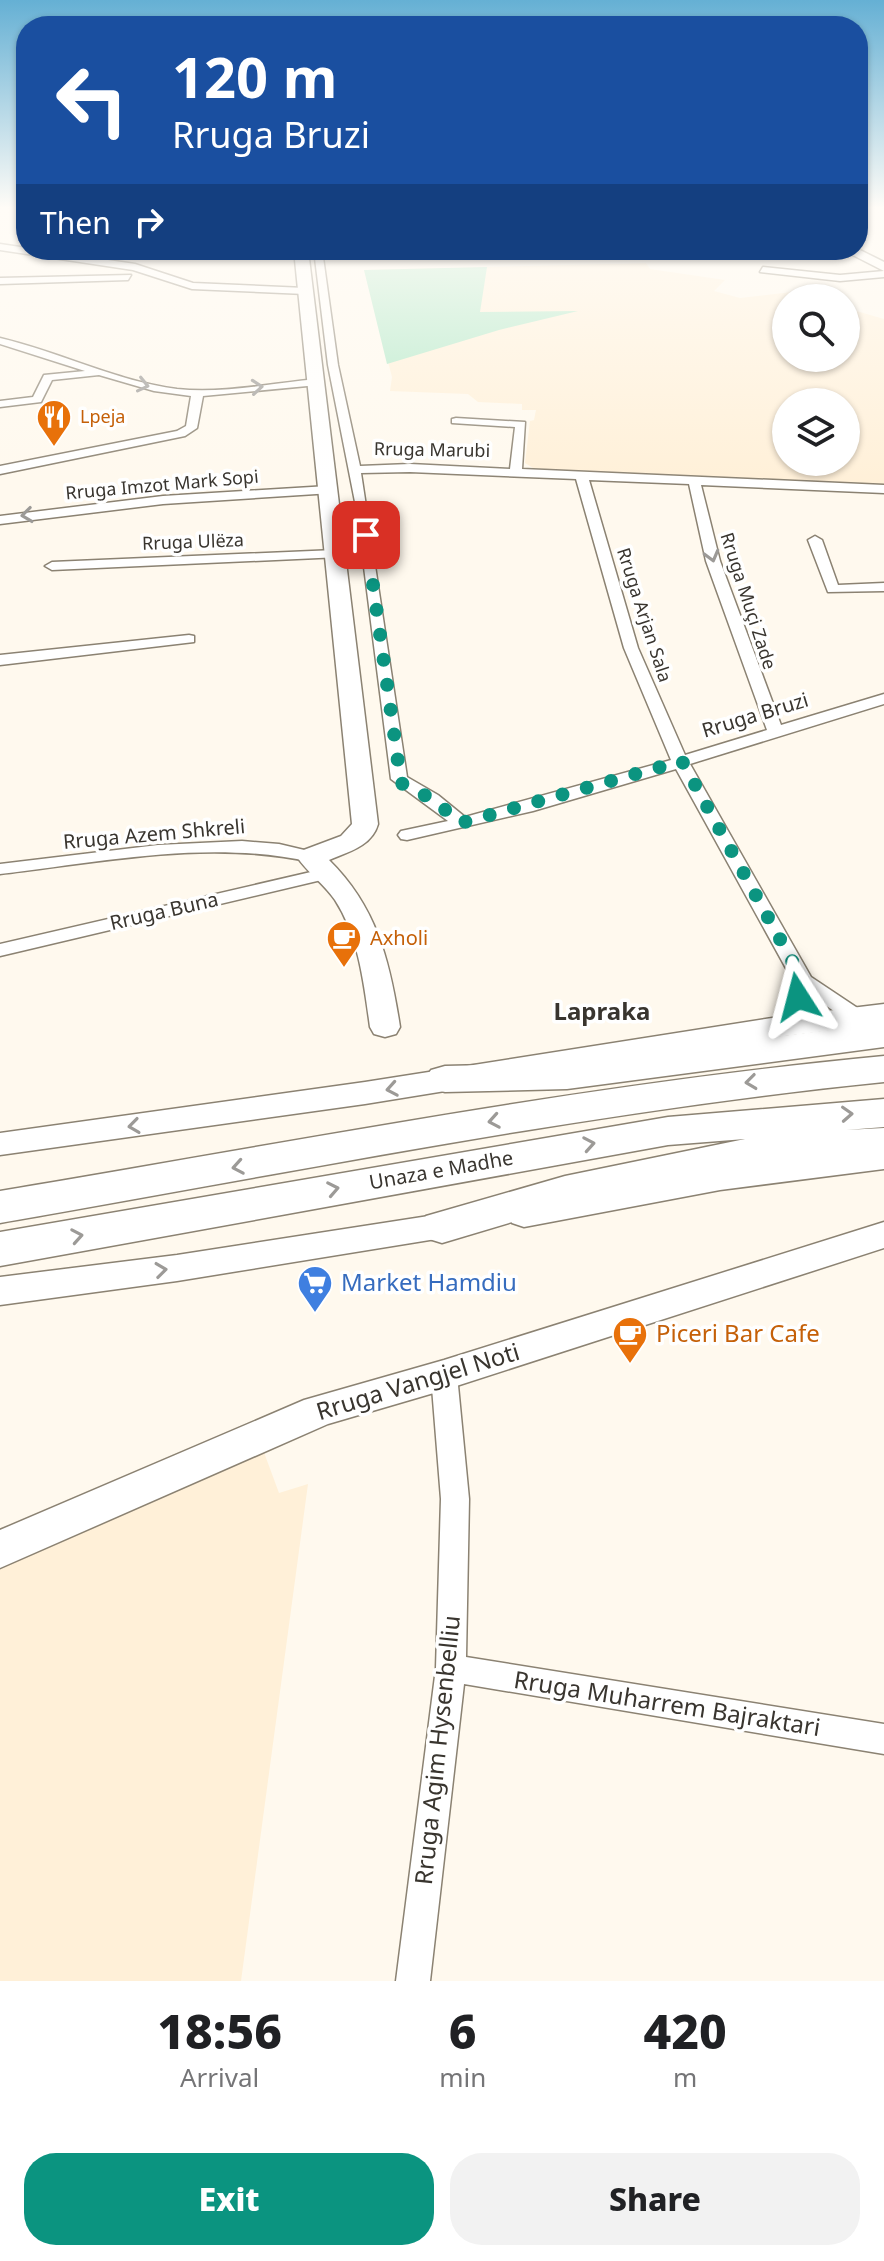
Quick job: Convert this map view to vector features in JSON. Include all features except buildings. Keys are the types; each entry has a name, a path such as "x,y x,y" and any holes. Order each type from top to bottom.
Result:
{"highway":[{"path":"445,1079 567,1076 874,1022"},
{"path":"817,1075 884,1060"},
{"name":"Unaza e Madhe","path":"0,1207 539,1114 817,1075 884,1069"},
{"name":"Unaza e Madhe","path":"0,1249 637,1136 759,1121 884,1113"},
{"path":"442,1227 551,1195 757,1151 876,1158"}],"street":[{"path":"306,298 318,382 365,824 358,837 320,865 355,907 369,936 385,1027"},
{"path":"324,298 333,365 353,470"},
{"path":"0,341 137,384 176,392 318,382"},
{"path":"0,404 37,400 48,377 100,372"},
{"path":"0,470 181,434 191,428 198,401 196,392"},
{"name":"Rruga Marubi","path":"456,421 521,424 516,472"},
{"name":"Rruga Marubi","path":"461,823 432,799 399,779 363,512 353,470 410,468 516,472 883,491"},
{"name":"Rruga Arjan Sala","path":"581,475 631,648 669,741 803,981"},
{"name":"Rruga Muçi Zade","path":"694,480 713,561 775,731"},
{"name":"Rruga Imzot Mark Sopi","path":"0,520 163,500 328,490"},
{"path":"815,540 833,589 884,587"},
{"name":"Rruga Ulëza","path":"52,566 335,554"},
{"path":"0,660 189,639"},
{"name":"Rruga Bruzi","path":"407,835 461,823 682,761 884,699"},
{"name":"Rruga Azem Shkreli","path":"0,869 189,850 275,848 320,865"},
{"name":"Rruga Buna","path":"0,950 320,865"},
{"path":"785,1026 803,981 874,1022"},
{"path":"0,1144 785,1026 874,1022"},
{"path":"0,1291 177,1268 442,1227"},
{"name":"Rruga Vangjel Noti","path":"0,1549 318,1411 444,1375 866,1241"},
{"name":"Rruga Agim Hysenbelliu","path":"413,1981 451,1668 455,1499 444,1375"},
{"name":"Rruga Muharrem Bajraktari","path":"451,1668 884,1739"}],"shaded area":[{"path":"371,298 772,298 772,372 860,372 860,312 884,319 884,487 538,471 525,463 530,421 534,420 536,410 522,410 522,404 478,402 468,394 390,391 392,377"},
{"path":"262,1447 279,1493 308,1484 241,1981 0,1981 0,1563"}],"green space":[{"path":"371,298 482,298 480,312 578,311 499,330 387,364"}],"place":[{"name":"Lpeja","path":"54,448"},
{"name":"Axholi","path":"344,969"},
{"name":"Market Hamdiu","path":"315,1314"},
{"name":"Piceri Bar Cafe","path":"630,1365"}],"district":[{"name":"Lapraka","path":"602,1012"}],"route":[{"path":"366,535 394,752 401,783 432,799 461,823 682,761 803,981 798,997"}]}
